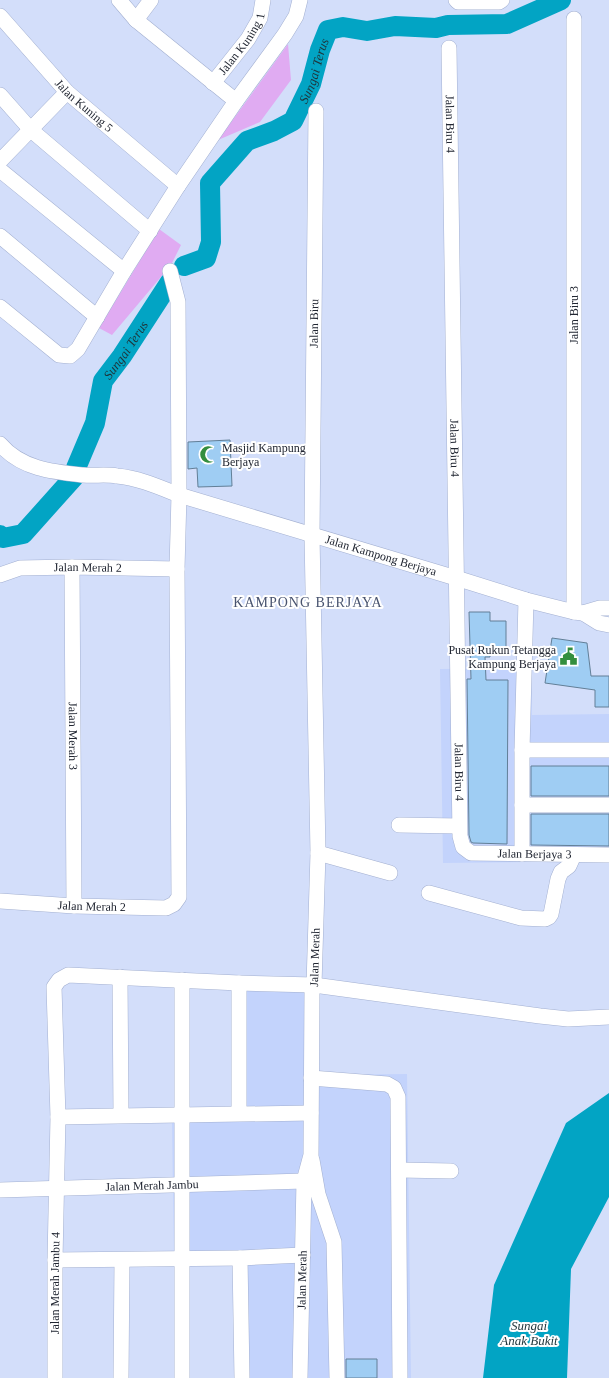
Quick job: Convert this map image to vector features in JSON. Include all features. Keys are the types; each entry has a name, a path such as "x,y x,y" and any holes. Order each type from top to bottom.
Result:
{"street":[{"path":"119,0 136,20 236,101"},
{"path":"136,20 151,0"},
{"name":"Jalan Kuning 1","path":"213,83 248,40 260,18 263,0"},
{"path":"0,307 59,355 70,356 78,349 124,271 178,186 236,101 285,34 296,16 300,0"},
{"path":"456,0 458,2 498,2 502,0"},
{"name":"Jalan Kuning 5","path":"0,16 67,92 178,186"},
{"name":"Jalan Biru 3","path":"574,19 579,612"},
{"name":"Jalan Biru 4","path":"449,48 459,826 460,836 464,847"},
{"path":"0,161 67,92"},
{"path":"0,95 31,130 150,230"},
{"name":"Jalan Biru","path":"312,535 316,111"},
{"path":"0,170 124,271"},
{"path":"0,236 97,317"},
{"path":"170,271 178,302 177,569"},
{"name":"Jalan Kampong Berjaya","path":"2,449 19,461 36,468 84,475 117,476 146,482 178,495 526,600 579,612 599,623 609,625"},
{"name":"Jalan Merah","path":"300,1378 304,1181 311,1155 312,992 314,985 318,853 312,535"},
{"name":"Jalan Merah 2","path":"0,576 20,568 72,567 177,569 179,897 174,904 166,908 74,906 0,901"},
{"name":"Jalan Merah 3","path":"72,567 74,906"},
{"path":"522,854 522,750 526,600"},
{"name":"Jalan Kampong Berjaya","path":"579,612 609,608"},
{"path":"522,750 609,750"},
{"path":"522,805 609,805"},
{"path":"399,825 459,826"},
{"name":"Jalan Berjaya 3","path":"464,847 471,853 609,855"},
{"path":"318,853 390,873"},
{"path":"429,893 520,918 545,919 551,914 558,879 561,872 568,866 574,855"},
{"name":"Jalan Merah Jambu 4","path":"55,1378 55,1260 58,1117 54,988 59,980 68,975 314,985 540,1016 568,1019 609,1017"},
{"path":"120,977 121,1115"},
{"path":"182,980 182,1378"},
{"path":"239,983 239,1113"},
{"path":"311,1078 387,1084 394,1088 398,1097 400,1170 400,1378"},
{"path":"58,1117 311,1113"},
{"path":"311,1155 318,1194 334,1242 337,1378"},
{"path":"400,1170 451,1171"},
{"name":"Jalan Merah Jambu","path":"0,1190 304,1181"},
{"path":"55,1260 302,1256"},
{"path":"240,1258 242,1378"},
{"path":"122,1260 122,1378"}],"shaded area":[{"path":"288,44 291,80 260,122 218,140"},
{"path":"159,229 181,245 171,265 112,335 99,328"},
{"path":"531,668 532,715 609,714 609,861 443,863 440,669"},
{"path":"318,987 319,1075 407,1074 411,1378 240,1378 238,1262 174,1263 172,1118 236,1117 235,988"}],"water":[{"name":"Sungai Anak Bukit","path":"609,1093 609,1197 571,1269 567,1378 483,1378 494,1285 566,1123"}],"building":[{"name":"Masjid Kampung Berjaya","path":"230,440 232,486 198,487 197,468 188,469 188,442"},
{"path":"469,612 490,612 490,621 506,621 506,654 490,654 490,657 485,657 486,680 508,680 507,844 473,843 471,842 469,835 467,679 471,679"},
{"name":"Pusat Rukun Tetangga Kampung Berjaya","path":"552,638 587,643 591,676 609,676 609,707 595,707 595,690 545,683"},
{"path":"531,766 609,766 609,796 531,796"},
{"path":"531,814 609,814 609,846 531,845"},
{"path":"346,1359 377,1359 377,1378 346,1378"}],"waterway":[{"name":"Sungai Terus","path":"184,266 206,258 211,242 210,183 247,141 274,131 293,121 311,84 320,50 328,30 343,27 367,31 395,26 436,28 448,25 507,24 561,0"},
{"name":"Sungai Terus","path":"76,468 95,423 103,381 122,356 170,282"},
{"name":"Sungai Terus","path":"0,535 3,538 23,534 74,477"}],"place":[{"name":"Masjid Kampung Berjaya","path":"209,455"},
{"name":"Pusat Rukun Tetangga Kampung Berjaya","path":"569,657"}],"district":[{"name":"KAMPONG BERJAYA","path":"308,602"}]}
